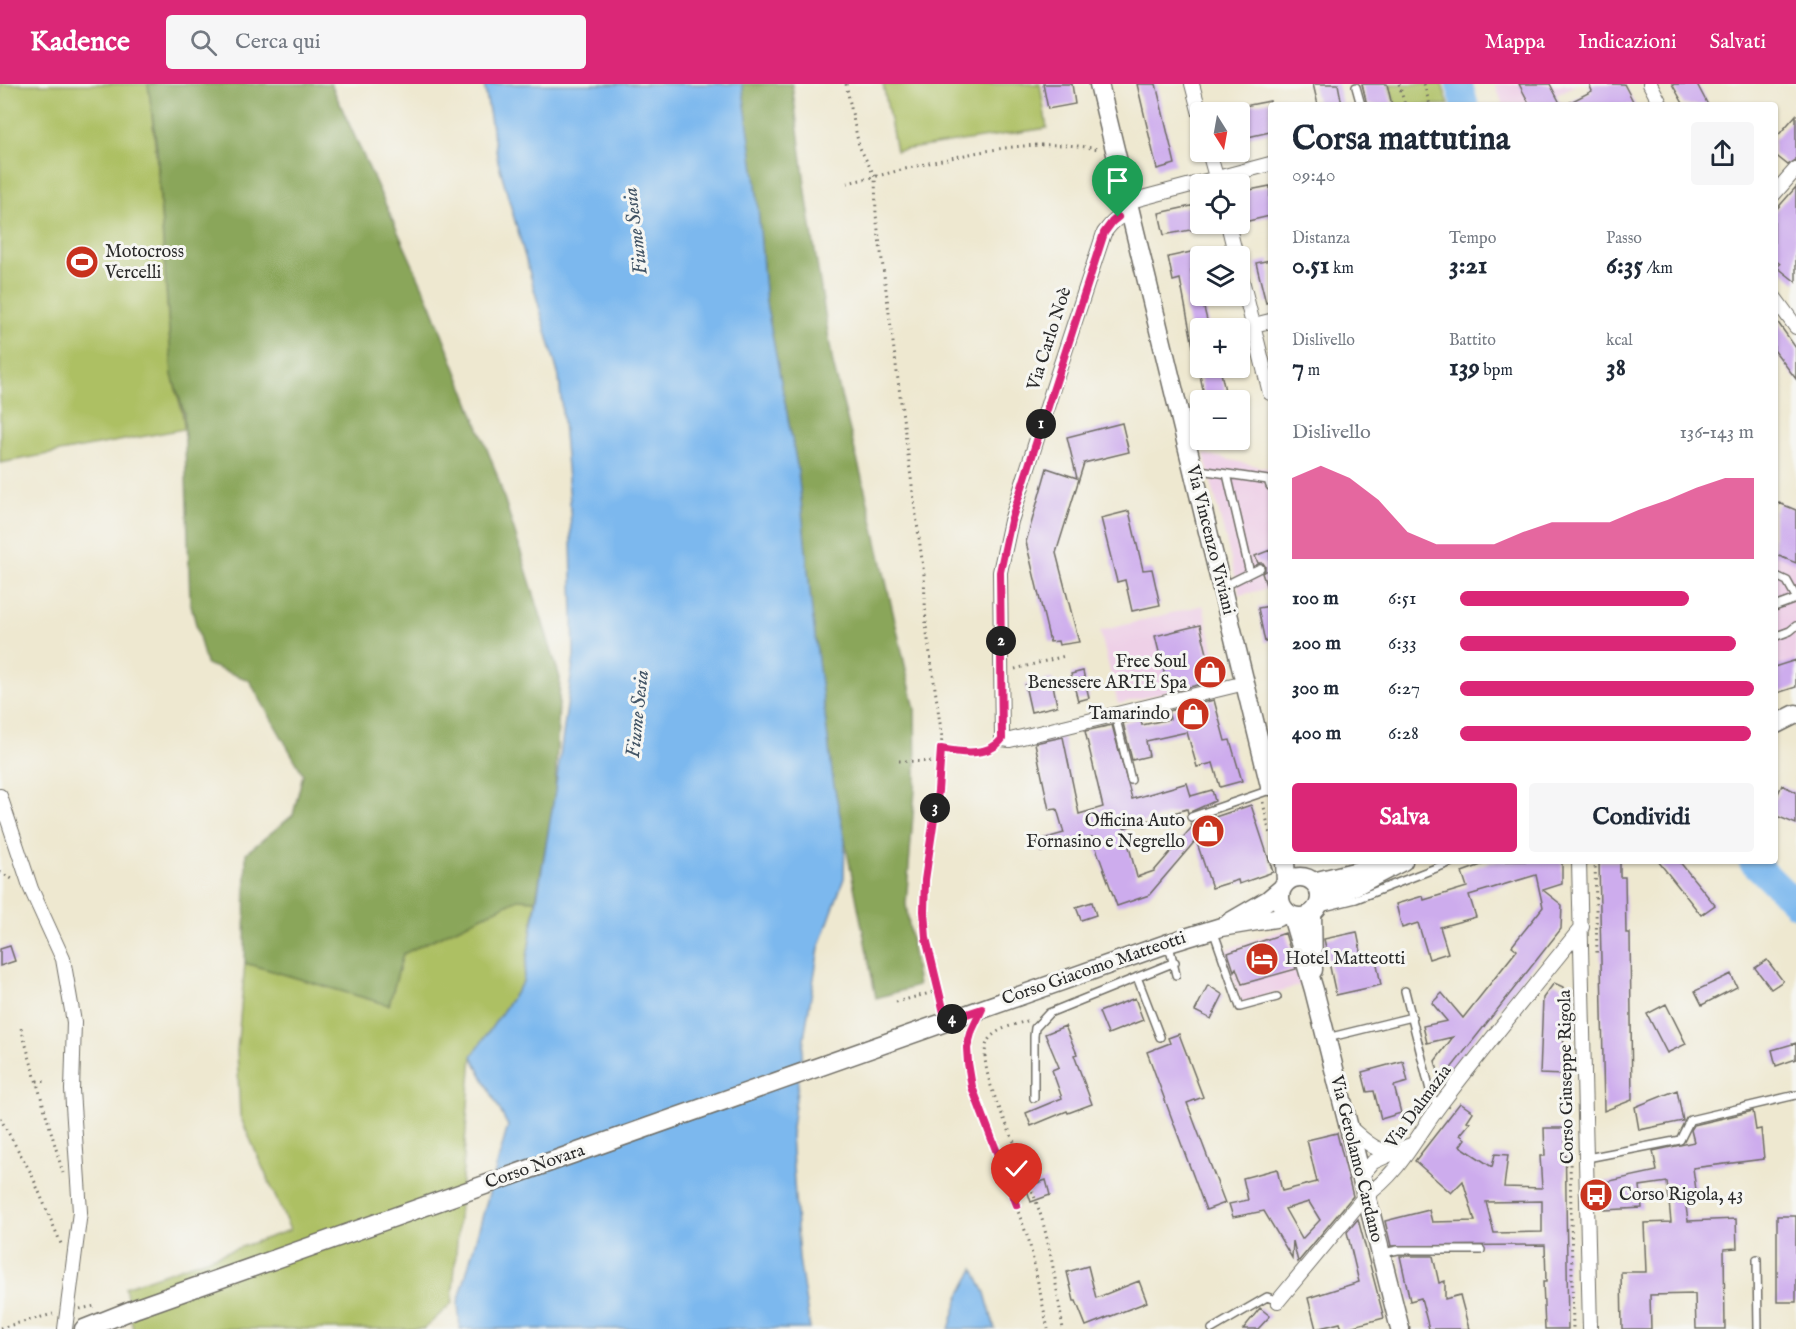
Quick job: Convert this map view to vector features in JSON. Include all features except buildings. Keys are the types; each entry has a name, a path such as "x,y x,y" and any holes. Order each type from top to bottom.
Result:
{"main road":[{"name":"Via Vincenzo Viviani","path":"1099,84 1268,770"},
{"path":"1778,725 1796,714"},
{"path":"1778,726 1796,723"},
{"path":"1287,864 1296,878 1318,890 1316,907 1301,917 1290,914 1281,902 1296,878"},
{"name":"Corso Giacomo Matteotti","path":"1217,928 1268,900 1296,878 1383,864"},
{"name":"Corso Giacomo Matteotti","path":"1316,907 1396,864"},
{"name":"Via Gerolamo Cardano","path":"1314,990 1316,907"},
{"name":"Corso Giacomo Matteotti","path":"940,1024 1169,943 1217,928 1290,914"},
{"name":"Via Gerolamo Cardano","path":"1290,914 1314,990 1400,1329"},
{"name":"Corso Novara","path":"84,1329 129,1311 940,1024"}],"street":[{"path":"1192,84 1197,102"},
{"path":"1650,84 1659,102"},
{"name":"Via Carlo Noè","path":"1239,174 1268,165"},
{"path":"1778,189 1796,169"},
{"name":"Via Carlo Noè","path":"1002,739 1000,572 1011,521 1104,233 1112,222 1129,208 1190,189"},
{"path":"1778,302 1796,327"},
{"path":"1249,306 1268,384"},
{"path":"1254,325 1268,322"},
{"path":"1002,739 1010,740 1245,683"},
{"path":"0,796 31,889 63,958 74,1022 72,1090 80,1212 65,1329"},
{"name":"Corso Giuseppe Rigola","path":"1579,864 1590,1329"},
{"name":"Via Dalmazia","path":"1278,1301 1365,1196 1380,1186 1398,1168 1411,1145 1440,1105 1582,927"},
{"path":"1347,1126 1379,1151 1395,1152"},
{"path":"1360,1177 1373,1162 1411,1145"}],"lane":[{"path":"1356,87 1360,102"},
{"path":"1193,469 1268,482"},
{"path":"1227,474 1250,573"},
{"path":"1222,587 1260,568"},
{"path":"1778,577 1787,581 1796,598 1778,605"},
{"path":"1778,636 1796,626"},
{"path":"1115,715 1131,780"},
{"path":"1191,817 1268,779"},
{"path":"1316,907 1356,899 1447,864"},
{"path":"1217,928 1240,1007 1277,997"},
{"path":"1169,943 1176,975"},
{"path":"1034,1098 1035,1028 1049,1012 1174,962"},
{"path":"1137,977 1160,1037"},
{"path":"1405,991 1432,1098 1440,1105"},
{"path":"1326,1038 1412,1017"},
{"path":"1587,1158 1680,1140 1690,1120 1796,1095"},
{"path":"1380,1254 1398,1250 1481,1250"},
{"path":"1757,1259 1758,1329"},
{"path":"1212,1329 1267,1297 1278,1301"}],"path":[{"path":"846,84 859,146 875,177 876,215 924,575 926,626 940,719 941,749 938,791 925,880 924,911 926,938 938,991 940,1024"},
{"path":"1399,84 1405,102"},
{"path":"1424,84 1429,102"},
{"path":"847,183 895,170 1009,148 1065,144 1105,150"},
{"path":"1001,669 1012,669 1065,656"},
{"path":"941,749 983,751 997,746 1002,739"},
{"path":"899,761 940,762"},
{"path":"896,1002 938,991"},
{"path":"982,1009 967,1048 972,1087 1029,1241 1048,1329"},
{"path":"1049,1012 999,1031 986,1043 985,1056 996,1099 1041,1218 1052,1259 1063,1329"},
{"path":"21,1028 65,1183"},
{"path":"37,1081 49,1082"},
{"path":"0,1119 31,1173 72,1272"},
{"path":"0,1328 58,1313"}],"shaded area":[{"path":"1495,84 1577,84 1544,102 1502,102"},
{"path":"1204,454 1268,469 1268,588 1240,595"},
{"path":"1778,540 1796,548 1796,687 1778,693"},
{"path":"1203,605 1220,678 1118,704 1100,631"},
{"path":"1286,929 1301,985 1241,1003 1224,950"}],"green space":[{"name":"Motocross Vercelli","path":"0,84 148,84 159,191 172,371 184,429 0,463"},
{"path":"148,84 331,84 431,305 496,472 560,678 555,792 536,900 518,899 403,954 389,1005 245,963 246,853 293,815 303,774 249,680 206,664 190,601 184,413 172,375 157,149"},
{"path":"742,84 792,84 808,207 833,364 868,502 915,709 916,777 906,904 918,986 876,998 833,780 812,612 798,471 766,303 756,184"},
{"path":"883,84 1040,84 1047,128 896,151"},
{"path":"1389,84 1442,84 1448,102 1394,102"},
{"path":"518,899 536,900 523,982 472,1056 452,1303 424,1329 133,1329 125,1287 290,1230 240,1116 237,1051 245,963 389,1005 403,954"}],"water":[{"name":"Fiume Sesia","path":"484,84 742,84 756,184 766,303 798,471 812,612 833,780 845,841 844,878 819,948 791,1135 799,1259 810,1329 460,1329 458,1303 508,1126 472,1056 523,982 555,792 574,656 570,502 559,377 498,161"},
{"path":"974,1269 985,1293 995,1329 949,1329 959,1297"}],"waterway":[{"path":"1459,84 1464,102"},
{"path":"1755,864 1796,904"}],"place":[{"name":"Motocross Vercelli","path":"82,262"},
{"name":"Free Soul Benessere ARTE Spa","path":"1210,672"},
{"name":"Tamarindo","path":"1193,714"},
{"name":"Officina Auto Fornasino e Negrello","path":"1208,831"},
{"name":"Hotel Matteotti","path":"1262,959"},
{"name":"Corso Rigola, 43","path":"1596,1195"}],"route":[{"path":"1017,1205 972,1087 967,1048 982,1009 946,1021 926,938 925,880 938,791 941,749 983,751 997,746 1002,739 1000,572 1011,521 1104,233 1118,217"}]}
